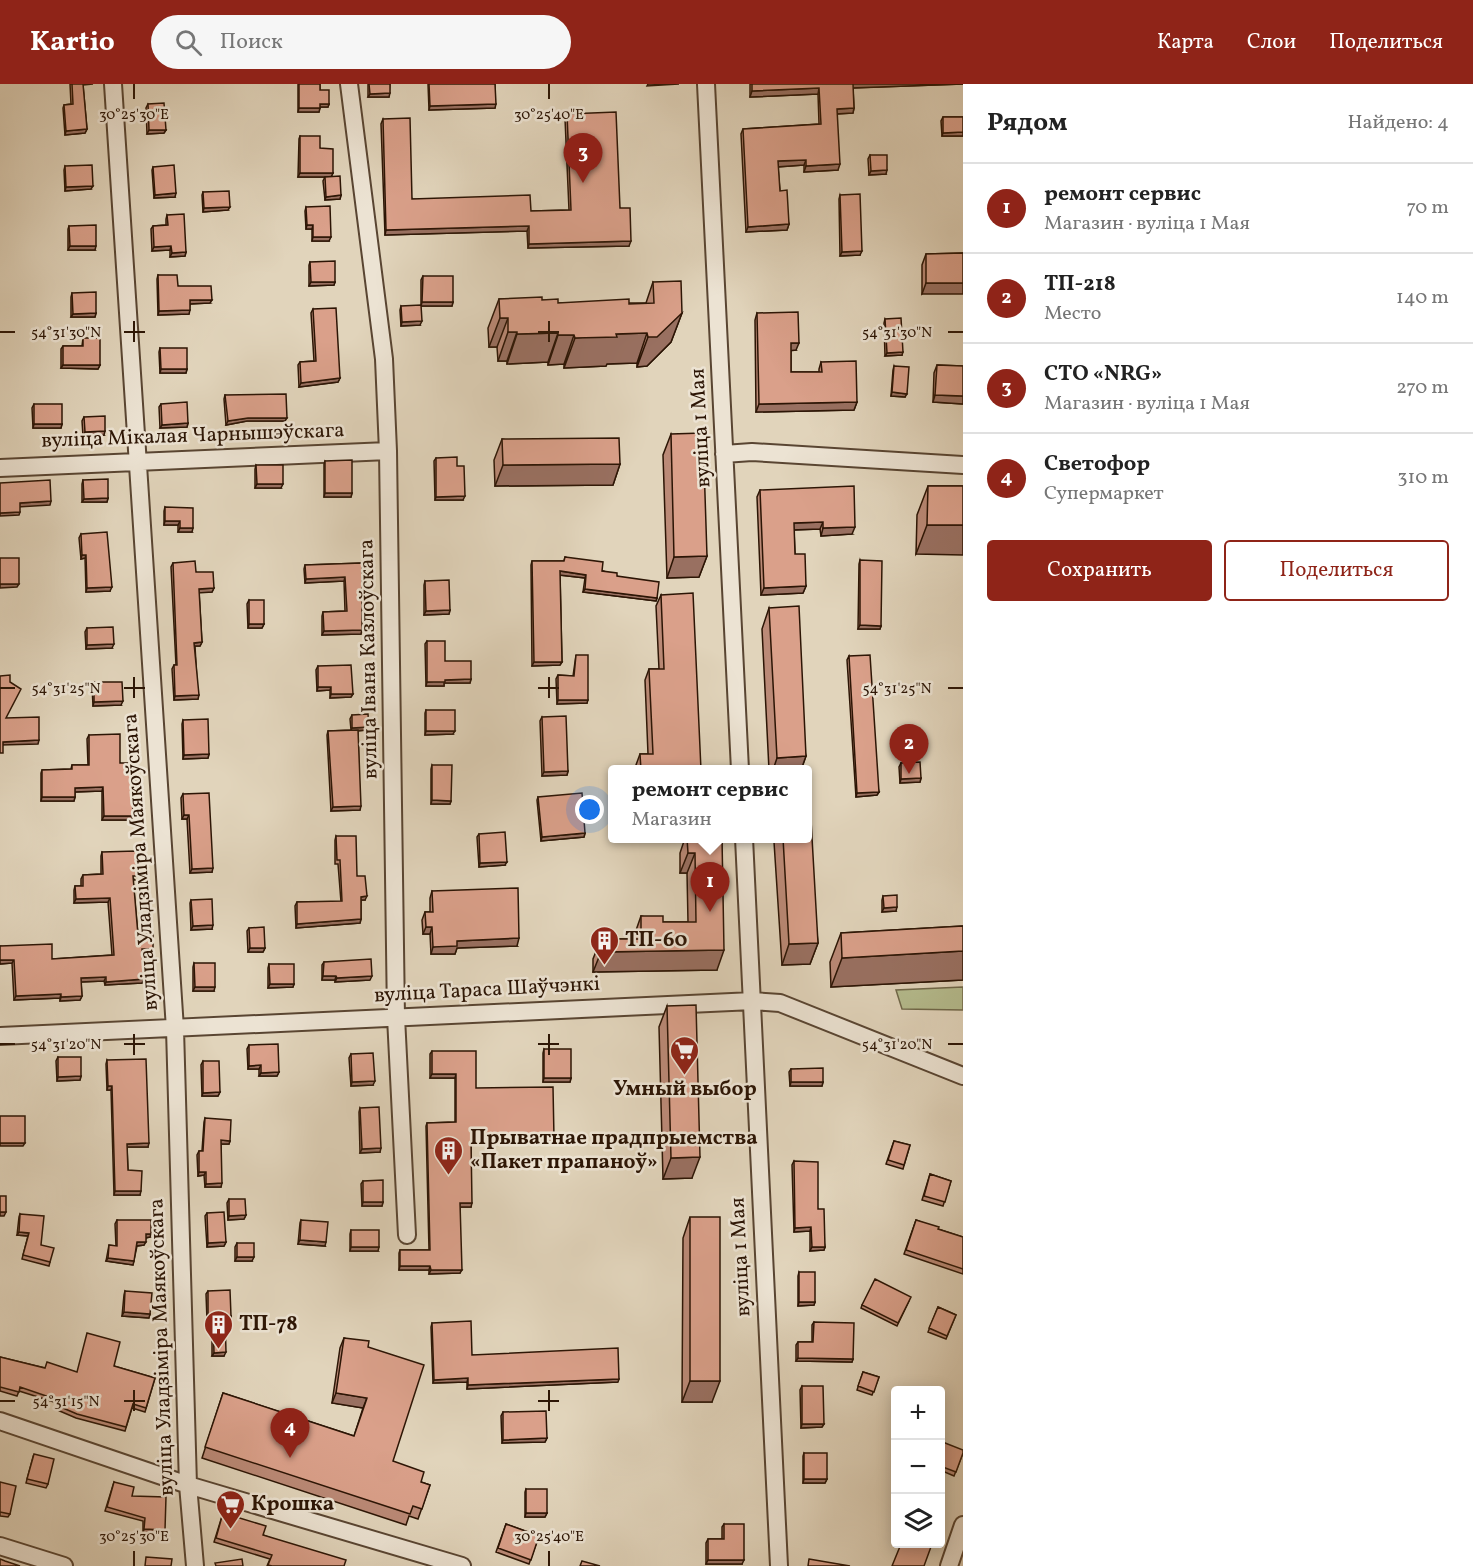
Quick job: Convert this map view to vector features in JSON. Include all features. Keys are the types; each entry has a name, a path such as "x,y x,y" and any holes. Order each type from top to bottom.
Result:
{"street":[{"name":"вуліца Уладзіміра Маякоўскага","path":"113,84 175,1029 188,1485 195,1566"},
{"name":"вуліца Івана Казлоўскага","path":"349,84 384,359 388,451 396,1017 406,1235"},
{"name":"вуліца 1 Мая","path":"706,84 740,765"},
{"name":"вуліца Мікалая Чарнышэўскага","path":"0,468 136,460 388,451"},
{"path":"724,454 752,452 963,465"},
{"name":"вуліца 1 Мая","path":"744,843 779,1566"},
{"name":"вуліца Тараса Шаўчэнкі","path":"0,1036 753,1001 780,1004 963,1076"},
{"path":"0,1421 188,1485 462,1566"},
{"path":"949,1566 963,1526"},
{"path":"0,1546 64,1566"}],"green space":[{"path":"963,987 963,1010 902,1009 896,990"}],"building":[{"path":"72,84 83,84 87,129 66,131 64,105 73,104"},
{"path":"299,84 320,84 320,90 329,90 329,104 320,104 320,108 299,108"},
{"path":"369,84 390,84 390,93 370,94"},
{"path":"429,84 495,84 496,104 430,106"},
{"path":"752,84 853,84 854,108 837,109 840,164 806,166 806,160 778,161 780,191 787,190 789,224 748,227 743,129 821,124 819,88 752,91"},
{"path":"164,103 166,130 149,130 148,104"},
{"path":"616,112 620,208 630,208 631,241 529,244 529,226 386,230 383,119 410,118 412,199 530,195 531,211 571,210 567,114"},
{"path":"943,117 963,117 963,132 943,133"},
{"path":"300,136 320,136 320,148 333,149 333,173 300,173"},
{"path":"870,155 887,155 887,170 871,171"},
{"path":"92,165 93,186 66,187 65,166"},
{"path":"174,165 176,193 155,195 153,167"},
{"path":"340,176 341,195 326,197 325,177"},
{"path":"229,191 230,207 204,208 203,192"},
{"path":"860,194 862,251 842,252 840,195"},
{"path":"330,206 331,237 313,237 313,225 307,225 306,207"},
{"path":"184,214 186,252 172,253 171,246 154,247 153,226 168,225 167,215"},
{"path":"96,225 96,246 70,246 69,226"},
{"path":"963,253 963,283 926,283 926,254"},
{"path":"335,261 335,282 311,282 310,262"},
{"path":"158,275 177,275 178,286 211,286 212,300 190,300 190,310 159,311"},
{"path":"423,276 453,276 453,302 422,302"},
{"path":"681,281 682,313 657,337 648,337 647,333 616,334 617,337 575,338 574,335 558,335 558,333 517,334 517,332 508,332 508,318 500,318 499,299 542,297 542,300 558,299 558,303 629,299 629,304 654,303 653,282"},
{"path":"96,292 96,313 73,314 72,293"},
{"path":"421,305 422,321 402,322 401,306"},
{"path":"336,308 340,378 301,383 300,362 316,361 313,309"},
{"path":"798,312 799,343 791,343 791,372 822,372 821,362 856,361 857,402 759,404 757,313"},
{"path":"901,318 903,352 887,353 885,319"},
{"path":"83,338 100,338 100,365 63,365 63,346 83,346"},
{"path":"160,348 187,348 187,369 161,369"},
{"path":"937,365 963,366 963,396 935,395"},
{"path":"894,366 909,367 907,394 892,392"},
{"path":"286,394 287,418 248,418 228,421 225,395"},
{"path":"187,402 188,423 162,425 161,404"},
{"path":"34,404 62,404 62,424 34,424"},
{"path":"105,416 105,431 85,432 84,417"},
{"path":"703,433 707,556 674,557 671,434"},
{"path":"619,438 620,464 503,465 502,439"},
{"path":"457,457 457,466 464,466 465,496 436,497 436,458"},
{"path":"352,460 352,493 325,493 325,461"},
{"path":"256,465 283,465 283,484 257,484"},
{"path":"108,479 108,498 84,499 83,480"},
{"path":"50,480 51,501 20,503 20,512 0,513 0,483"},
{"path":"854,486 855,527 823,528 823,522 794,523 795,554 805,554 806,586 764,588 760,490"},
{"path":"928,486 963,486 963,525 927,525"},
{"path":"165,507 193,508 193,528 180,528 180,521 165,521"},
{"path":"107,532 112,587 87,588 86,555 82,555 81,534"},
{"path":"565,557 603,562 602,571 617,573 617,576 659,582 657,598 585,589 586,575 560,571 562,662 534,662 532,561 564,561"},
{"path":"0,558 19,558 19,584 0,584"},
{"path":"860,560 882,561 881,626 860,625"},
{"path":"195,561 196,572 213,572 214,588 199,589 202,642 194,643 199,695 175,696 174,665 177,665 173,563"},
{"path":"362,563 362,630 324,631 323,612 347,611 345,577 306,579 305,565"},
{"path":"449,580 450,610 426,611 425,581"},
{"path":"693,593 701,765 641,765 640,754 653,754 649,669 664,669 661,595"},
{"path":"249,600 264,600 264,624 249,624"},
{"path":"799,606 806,756 777,758 769,608"},
{"path":"113,627 114,644 87,645 87,628"},
{"path":"427,641 445,641 445,661 471,661 471,679 427,682"},
{"path":"576,655 588,655 588,700 558,700 558,675 574,676"},
{"path":"870,655 879,792 857,793 849,656"},
{"path":"351,665 353,694 331,694 331,687 318,687 318,666"},
{"path":"10,675 10,682 21,689 6,718 39,717 39,740 3,742 3,753 0,753 0,676"},
{"path":"94,682 122,682 123,701 94,702"},
{"path":"426,710 455,710 455,731 426,731"},
{"path":"368,714 369,727 352,728 352,715"},
{"path":"566,716 568,771 544,772 542,717"},
{"path":"208,719 209,754 184,755 183,720"},
{"path":"358,730 361,806 333,807 328,731"},
{"path":"120,734 120,763 135,763 136,787 132,787 133,816 104,816 103,787 75,788 75,797 42,797 42,770 72,769 72,765 89,765 89,735"},
{"path":"920,762 921,778 901,779 901,763"},
{"path":"432,765 452,765 451,801 432,800"},
{"path":"209,793 213,868 192,869 189,815 184,815 183,794"},
{"path":"582,793 585,833 542,837 538,797"},
{"path":"505,832 507,862 480,863 479,834"},
{"path":"336,836 356,836 357,876 365,876 367,896 361,897 361,919 297,924 297,902 342,901"},
{"path":"812,838 818,943 789,944 783,843 812,843"},
{"path":"687,843 722,843 724,950 601,952 601,939 641,939 641,916 663,916 663,922 696,922 695,853 688,853"},
{"path":"136,851 137,876 133,876 138,935 153,934 153,949 142,949 144,979 106,982 106,977 81,978 82,996 61,997 61,994 16,996 14,960 0,960 0,946 52,944 52,959 114,955 110,898 76,899 75,886 83,886 83,875 103,874 102,852"},
{"path":"518,888 519,938 457,941 457,946 433,947 432,927 426,927 425,912 433,912 432,891"},
{"path":"897,895 897,907 884,908 883,896"},
{"path":"212,899 213,925 193,926 191,900"},
{"path":"963,926 963,951 842,958 841,933"},
{"path":"264,927 265,948 250,948 249,928"},
{"path":"371,959 372,976 337,978 336,976 323,976 324,962"},
{"path":"194,963 215,963 215,987 195,987"},
{"path":"269,964 294,964 294,984 270,984"},
{"path":"696,1005 700,1157 671,1158 667,1006"},
{"path":"278,1044 279,1072 261,1073 261,1065 249,1066 249,1045"},
{"path":"544,1049 571,1049 571,1078 544,1078"},
{"path":"432,1051 476,1051 476,1088 553,1087 554,1138 471,1141 472,1203 460,1203 462,1270 431,1270 430,1266 400,1266 400,1250 430,1250 427,1123 456,1122 456,1074 432,1074"},
{"path":"373,1053 375,1081 352,1082 351,1054"},
{"path":"58,1057 81,1057 81,1076 58,1077"},
{"path":"146,1059 149,1143 127,1144 128,1170 142,1171 141,1191 115,1191 112,1086 108,1086 107,1060"},
{"path":"203,1061 219,1061 220,1092 203,1093"},
{"path":"823,1068 823,1082 791,1082 791,1069"},
{"path":"379,1107 381,1148 362,1149 360,1108"},
{"path":"0,1116 25,1116 25,1143 0,1143"},
{"path":"205,1118 231,1120 230,1141 221,1140 222,1183 206,1184 206,1172 199,1172 199,1151 203,1151"},
{"path":"894,1141 910,1145 904,1165 888,1160"},
{"path":"794,1161 818,1162 818,1209 824,1209 825,1247 812,1247 811,1227 795,1228"},
{"path":"930,1174 951,1181 945,1202 924,1196"},
{"path":"383,1180 383,1202 363,1202 363,1181"},
{"path":"0,1196 6,1196 6,1212 0,1212"},
{"path":"229,1199 245,1199 246,1215 229,1216"},
{"path":"224,1212 226,1242 208,1243 207,1213"},
{"path":"20,1214 44,1216 41,1245 54,1248 50,1262 23,1255 29,1233 19,1232"},
{"path":"690,1217 720,1217 720,1381 690,1381"},
{"path":"117,1220 151,1220 151,1234 146,1234 146,1242 137,1242 134,1261 108,1258 109,1245 117,1246"},
{"path":"301,1220 328,1222 326,1242 300,1240"},
{"path":"916,1220 963,1237 963,1269 906,1250"},
{"path":"351,1230 379,1230 379,1247 351,1247"},
{"path":"237,1243 254,1243 254,1257 237,1257"},
{"path":"799,1272 815,1272 815,1302 799,1302"},
{"path":"875,1279 911,1297 898,1323 862,1305"},
{"path":"230,1290 231,1316 225,1316 226,1352 214,1353 213,1316 208,1317 208,1291"},
{"path":"125,1291 152,1293 150,1314 124,1312"},
{"path":"938,1307 956,1315 947,1336 929,1328"},
{"path":"471,1321 472,1355 618,1348 619,1379 468,1385 468,1378 434,1380 432,1323"},
{"path":"814,1322 854,1323 853,1359 798,1358 798,1342 813,1342"},
{"path":"87,1333 120,1342 114,1366 155,1378 146,1408 133,1404 126,1427 77,1414 56,1405 58,1400 20,1387 19,1392 0,1387 0,1357 45,1368 47,1362 77,1372"},
{"path":"344,1338 369,1341 368,1347 424,1365 393,1461 424,1472 421,1482 430,1485 422,1509 413,1506 410,1514 205,1447 223,1393 354,1436 367,1398 336,1393"},
{"path":"863,1372 879,1377 874,1392 858,1386"},
{"path":"802,1386 823,1386 824,1424 802,1424"},
{"path":"546,1411 547,1438 503,1440 503,1412"},
{"path":"945,1443 963,1450 956,1472 945,1468"},
{"path":"804,1453 827,1453 827,1479 804,1479"},
{"path":"34,1454 54,1459 48,1484 27,1479"},
{"path":"0,1482 16,1486 10,1514 0,1512"},
{"path":"114,1482 134,1487 132,1496 166,1497 165,1530 144,1529 145,1518 107,1507"},
{"path":"526,1489 547,1489 547,1513 526,1513"},
{"path":"223,1513 266,1526 263,1535 346,1560 344,1566 268,1565 272,1555 216,1538"},
{"path":"506,1524 539,1536 531,1560 498,1548"},
{"path":"724,1524 744,1524 744,1560 708,1560 708,1539 724,1539"},
{"path":"899,1548 931,1548 924,1566 892,1566"},
{"path":"146,1557 172,1559 171,1566 145,1566"},
{"path":"0,1559 5,1561 20,1566 0,1566"},
{"path":"242,1559 243,1566 216,1566 215,1563"},
{"path":"809,1559 850,1566 808,1566"},
{"path":"582,1561 600,1566 580,1566"}],"place":[{"name":"СТО «NRG»","path":"583,183"},
{"name":"ТП-218","path":"909,774"},
{"name":"ремонт сервис","path":"710,912"},
{"name":"ТП-60","path":"604,966"},
{"name":"Умный выбор","path":"685,1076"},
{"name":"Прыватнае прадпрыемства «Пакет прапаноў»","path":"449,1176"},
{"name":"ТП-78","path":"218,1350"},
{"name":"Светофор","path":"290,1458"},
{"name":"Крошка","path":"230,1530"}]}
